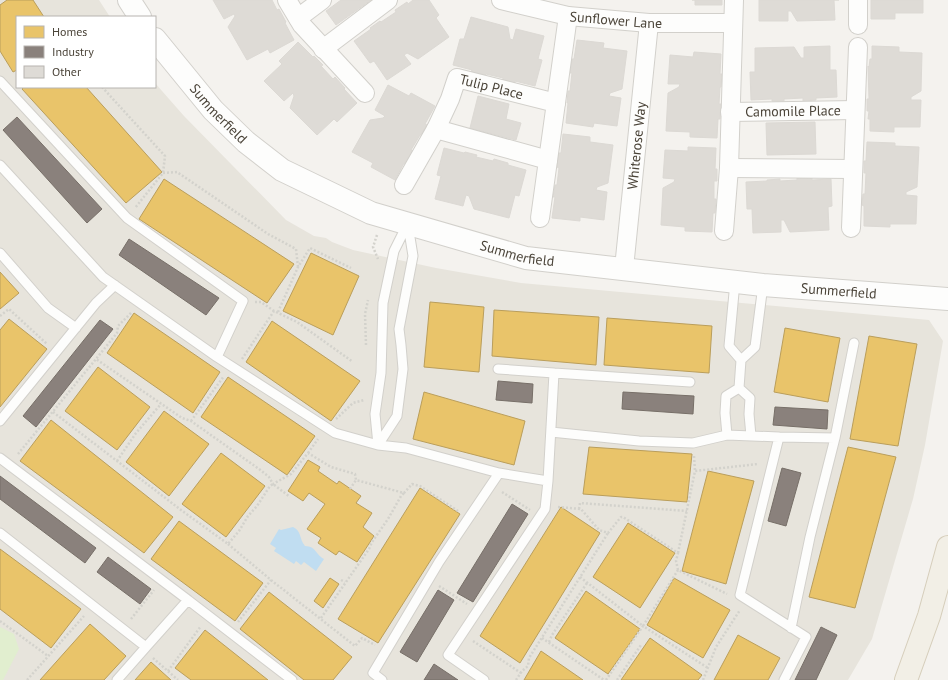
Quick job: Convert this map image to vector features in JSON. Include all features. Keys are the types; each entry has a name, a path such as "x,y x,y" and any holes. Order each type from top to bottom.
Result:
{"main road":[{"path":"906,680 929,616 948,547"}],"street":[{"path":"130,0 139,16"},
{"path":"287,0 302,25 365,93"},
{"path":"298,18 322,0"},
{"path":"323,49 388,0"},
{"name":"Sunflower Lane","path":"501,0 568,16 649,24 732,22"},
{"name":"Camomile Place","path":"724,231 729,168 732,22 734,0"},
{"path":"858,0 858,25"},
{"path":"540,218 568,16"},
{"name":"Whiterose Way","path":"624,268 649,24"},
{"name":"Summerfield","path":"156,40 213,110 246,142 282,170 371,213 526,258 763,285 948,299"},
{"name":"Camomile Place","path":"851,228 858,47"},
{"name":"Tulip Place","path":"404,185 436,129 450,100 457,78 556,104"},
{"name":"Camomile Place","path":"730,112 855,110"},
{"path":"436,129 548,160"},
{"path":"729,168 853,169"}],"lane":[{"path":"0,81 127,218 242,301 217,357"},
{"path":"0,165 103,277 233,368 335,433 378,445 406,448 499,473 548,481"},
{"path":"378,445 375,414 381,373 383,303 394,251 408,223"},
{"path":"378,445 397,416 402,369 402,345 399,329 413,256 408,223"},
{"path":"0,253 48,308 76,328"},
{"path":"735,282 729,346 741,360"},
{"path":"0,421 96,303 115,285"},
{"path":"739,388 741,360 755,347 763,285"},
{"path":"791,628 854,343"},
{"path":"498,369 690,382"},
{"path":"484,680 448,655 545,508 554,373"},
{"path":"727,435 724,413 726,396 739,388"},
{"path":"739,388 750,398 749,414 751,436"},
{"path":"551,432 639,441 693,443 727,435 834,438"},
{"path":"779,437 744,597 806,637 784,680"},
{"path":"0,458 292,680"},
{"path":"382,680 373,673 439,562 499,473"},
{"path":"0,533 123,628 145,648"},
{"path":"117,680 188,600"}],"path":[{"path":"103,88 165,156 163,173 127,218"},
{"path":"163,173 177,172 268,234 296,249 298,267"},
{"path":"278,312 298,267 310,248 351,268"},
{"path":"261,302 274,311 297,322 353,362"},
{"path":"9,465 117,333 118,326 140,303"},
{"path":"0,316 9,309 56,352"},
{"path":"191,421 233,368 274,311"},
{"path":"96,359 182,418 191,421 259,469 290,497"},
{"path":"117,461 136,433 161,404"},
{"path":"53,412 228,544 355,646 362,638 386,652"},
{"path":"228,544 239,531 248,516 258,506 270,486 292,474 318,439"},
{"path":"308,453 331,467 355,474 356,480 350,489"},
{"path":"542,638 605,680 643,626 678,570 676,561 695,471 758,464 772,466"},
{"path":"356,480 404,493"},
{"path":"321,618 369,549 404,493 412,484 420,486 462,513"},
{"path":"579,508 580,503 687,511"},
{"path":"562,507 581,509 599,530 608,533"},
{"path":"516,680 528,666 529,658 608,533 621,517 678,552"},
{"path":"678,570 728,594 744,597 716,647 703,680"},
{"path":"580,577 643,626 708,668"},
{"path":"123,628 162,580"},
{"path":"230,632 271,580"},
{"path":"341,580 345,582"},
{"path":"429,580 478,610"},
{"path":"549,642 552,635 587,583"},
{"path":"27,680 85,614"},
{"path":"168,671 209,616"},
{"path":"0,621 48,656"},
{"path":"462,633 521,673"},
{"path":"617,680 641,645"},
{"path":"145,648 178,680"}],"shaded area":[{"path":"0,0 99,0 109,16 16,16 16,88 156,88 156,84 184,116 286,220 314,236 326,238 332,242 353,250 436,268 521,283 929,320 943,341 925,445 913,499 872,639 848,680 0,680"}],"green space":[{"path":"0,627 14,634 19,649 3,680 0,680"}],"water":[{"path":"293,527 298,531 305,546 314,549 318,555 324,559 316,571 304,562 301,565 296,561 294,564 274,551 276,548 270,544 279,529 281,530"}],"building: Homes":[{"path":"7,0 33,0 43,16 16,16 16,70 13,72 0,51 0,5"},
{"path":"87,88 162,172 126,203 22,89"},
{"path":"164,179 294,264 267,303 139,219"},
{"path":"311,253 359,276 333,335 283,311"},
{"path":"0,272 19,293 0,309"},
{"path":"430,302 484,307 479,372 424,367"},
{"path":"494,310 599,317 596,365 492,356"},
{"path":"134,313 220,372 193,413 107,353"},
{"path":"607,318 712,326 709,373 604,365"},
{"path":"9,319 47,349 0,407 0,330"},
{"path":"272,321 360,381 331,421 246,362"},
{"path":"785,328 840,338 828,402 774,392"},
{"path":"869,336 917,344 898,446 850,439"},
{"path":"98,367 150,407 117,450 65,411"},
{"path":"228,377 315,436 287,475 201,417"},
{"path":"424,392 525,421 514,465 413,439"},
{"path":"164,411 209,444 169,496 126,462"},
{"path":"51,420 173,517 144,553 20,461"},
{"path":"589,447 692,454 687,502 583,494"},
{"path":"848,447 896,457 855,608 809,597"},
{"path":"221,453 265,486 226,537 182,504"},
{"path":"308,460 320,467 318,471 337,484 339,481 361,496 356,503 372,513 363,527 374,536 357,562 339,551 336,555 318,543 321,538 307,529 325,504 309,493 303,501 288,491"},
{"path":"708,471 754,481 726,584 682,571"},
{"path":"420,488 460,514 378,643 338,619"},
{"path":"561,507 600,533 520,663 480,636"},
{"path":"179,521 263,583 235,621 151,559"},
{"path":"628,523 675,553 640,608 593,577"},
{"path":"0,549 81,609 51,648 0,609"},
{"path":"330,578 339,584 323,608 314,601"},
{"path":"674,578 730,610 703,658 647,625"},
{"path":"586,591 640,629 608,674 555,638"},
{"path":"269,592 352,657 333,680 304,680 240,629"},
{"path":"90,624 126,656 104,680 40,680"},
{"path":"205,630 268,680 191,680 175,668"},
{"path":"738,635 780,658 768,680 714,680"},
{"path":"650,638 702,675 698,680 621,680"},
{"path":"541,651 583,680 524,680"},
{"path":"151,662 171,680 135,680"}],"building: Industry":[{"path":"17,117 102,209 87,223 3,130"},
{"path":"129,239 219,298 206,315 119,255"},
{"path":"100,320 113,329 36,427 23,416"},
{"path":"498,381 533,384 532,403 496,400"},
{"path":"623,392 694,396 693,414 622,409"},
{"path":"775,407 828,410 827,429 773,425"},
{"path":"782,468 801,473 786,526 768,521"},
{"path":"0,476 96,548 85,563 0,499"},
{"path":"512,504 528,514 473,602 457,593"},
{"path":"108,557 151,589 140,604 97,572"},
{"path":"438,590 454,600 417,662 400,652"},
{"path":"821,627 837,635 816,680 795,680"},
{"path":"434,664 458,680 424,680"}],"building: Other":[{"path":"213,0 272,0 277,10 279,9 294,40 270,53 268,49 247,60 228,27 235,16 234,14 224,19"},
{"path":"341,0 371,0 336,25 326,11"},
{"path":"413,0 429,0 439,15 436,18 449,37 418,59 407,53 404,55 411,64 387,80 374,61 370,63 354,41 380,21 381,22 396,12 395,10"},
{"path":"695,0 722,0 722,5 695,5"},
{"path":"759,0 834,0 835,20 797,21 791,11 788,11 788,21 759,21"},
{"path":"871,0 923,0 923,13 895,13 895,19 871,19"},
{"path":"471,17 508,27 510,39 513,40 516,29 544,36 538,59 542,60 535,86 515,81 515,83 503,80 503,78 471,72 472,70 453,65 460,39 464,39"},
{"path":"577,40 604,43 603,48 627,51 622,89 610,93 609,96 621,98 617,126 594,123 593,127 566,123 568,91 570,91 572,73 570,73"},
{"path":"298,42 323,65 321,66 333,79 335,77 357,103 337,122 334,119 317,135 290,108 294,96 293,93 284,101 264,81 282,64 279,61"},
{"path":"830,46 830,70 836,70 837,97 816,98 816,100 803,101 803,98 784,99 784,101 772,101 772,99 751,100 750,72 755,72 755,48 794,47 801,58 804,58 804,47"},
{"path":"872,46 899,47 899,52 922,53 921,91 911,97 911,100 921,100 920,127 894,127 894,132 870,131 867,99 869,99 868,66 869,67 870,59 872,59"},
{"path":"694,52 721,54 720,74 722,74 719,104 721,104 720,119 718,119 717,138 690,137 690,132 666,131 668,93 679,87 680,84 668,84 670,55 693,57"},
{"path":"388,85 409,96 411,93 435,106 425,124 427,125 411,150 413,151 406,164 404,163 395,180 371,167 373,163 352,152 370,120 383,118 385,116 375,110"},
{"path":"478,96 509,104 506,119 521,123 516,140 470,128"},
{"path":"815,122 816,154 767,155 766,123"},
{"path":"563,134 590,137 590,142 613,145 608,183 597,187 596,190 607,192 604,220 580,217 580,221 552,218 555,197 553,197 555,185 557,185 559,168 557,167 558,153 561,153"},
{"path":"867,142 895,143 895,146 919,147 917,187 906,192 906,195 917,196 916,224 890,224 890,227 864,226 864,206 862,205 863,194 865,194 866,173 864,173 864,161 866,161"},
{"path":"688,147 716,148 715,169 717,169 717,181 714,181 714,199 716,199 715,213 713,213 712,232 685,231 685,227 661,225 663,188 674,182 675,179 663,178 665,150 688,151"},
{"path":"444,148 477,155 476,157 493,161 494,159 526,170 519,196 515,195 509,218 474,209 469,196 466,195 463,206 435,199 441,176 437,175"},
{"path":"797,178 812,178 812,180 831,179 832,206 828,207 829,230 790,232 784,220 781,220 781,232 753,233 752,209 747,209 746,182 780,179 780,181 797,180"}]}
